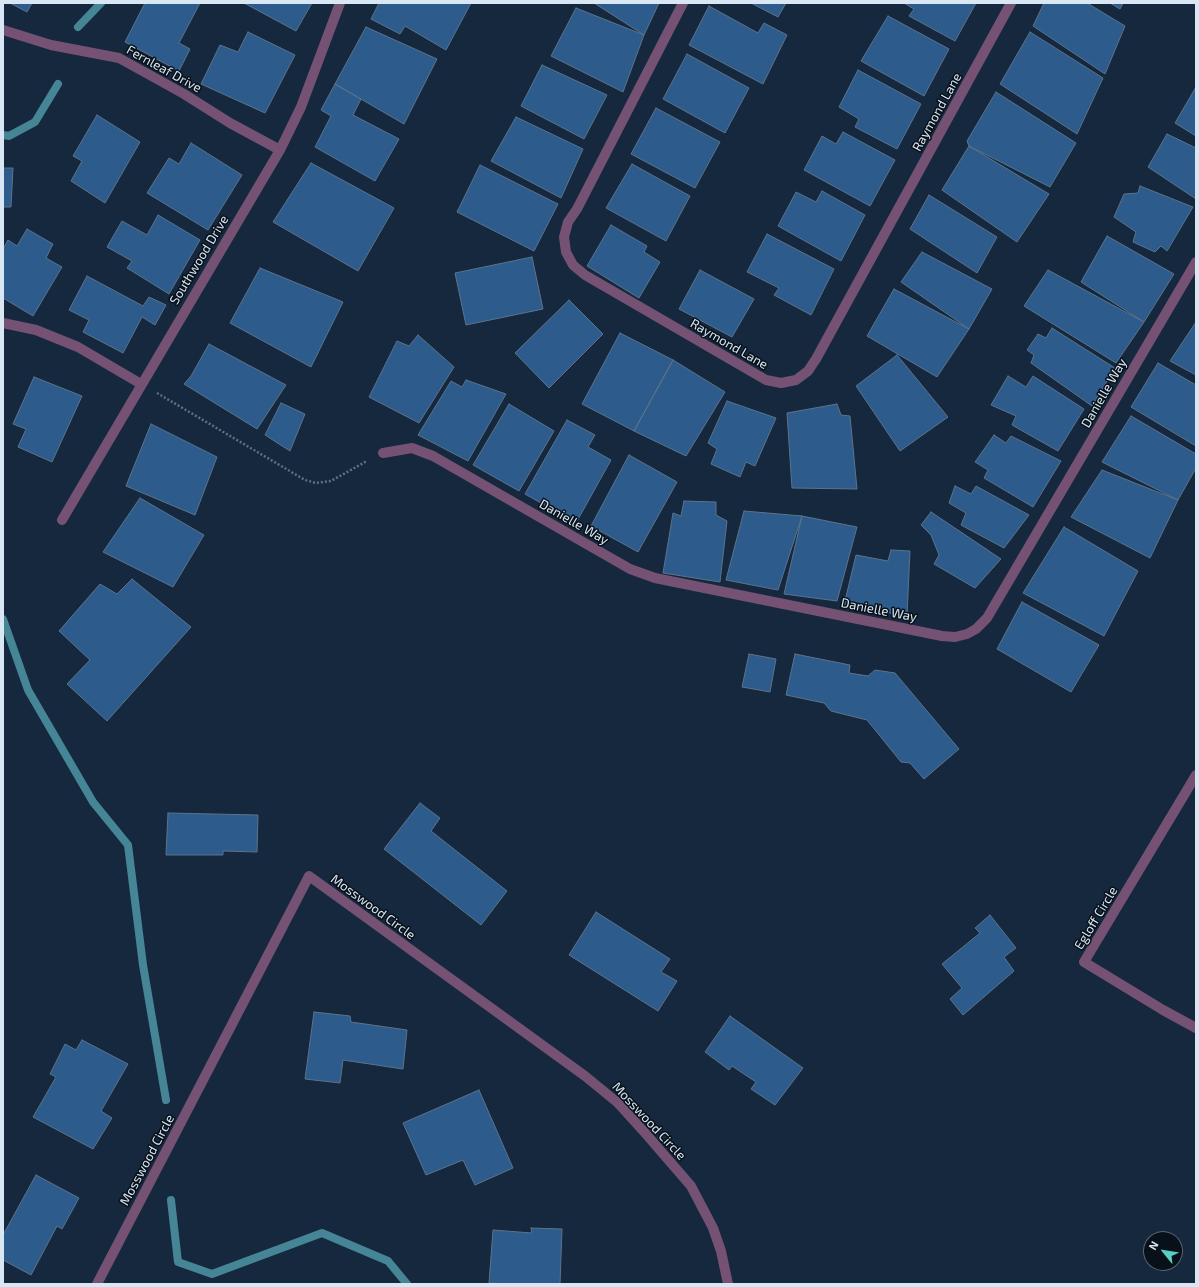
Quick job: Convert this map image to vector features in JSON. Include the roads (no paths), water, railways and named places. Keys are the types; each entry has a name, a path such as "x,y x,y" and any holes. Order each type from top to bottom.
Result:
{"street":[{"name":"Southwood Drive","path":"62,520 280,150 301,107 340,3"},
{"name":"Raymond Lane","path":"683,3 577,209 568,222 564,236 566,252 573,265 585,275 766,380 781,383 796,380 808,371 816,359 1011,3"},
{"name":"Fernleaf Drive","path":"3,30 52,45 119,58 184,94 230,123 280,150"},
{"name":"Danielle Way","path":"383,453 412,448 433,456 630,569 655,578 942,636 955,637 967,634 976,629 986,618 1196,262"},
{"path":"3,323 36,330 78,347 141,384"},
{"name":"Egloff Circle","path":"1196,775 1084,962 1163,1010 1196,1028"},
{"name":"Mosswood Circle","path":"97,1284 309,876 586,1076 618,1103 690,1186 713,1228 721,1251 728,1284"}],"waterway":[{"path":"78,27 101,3"},
{"path":"3,135 9,136 35,122 58,84"},
{"path":"3,619 28,690 93,802 128,845 143,965 166,1100"},
{"path":"171,1200 178,1262 212,1274 322,1233 388,1261 407,1284"}]}
